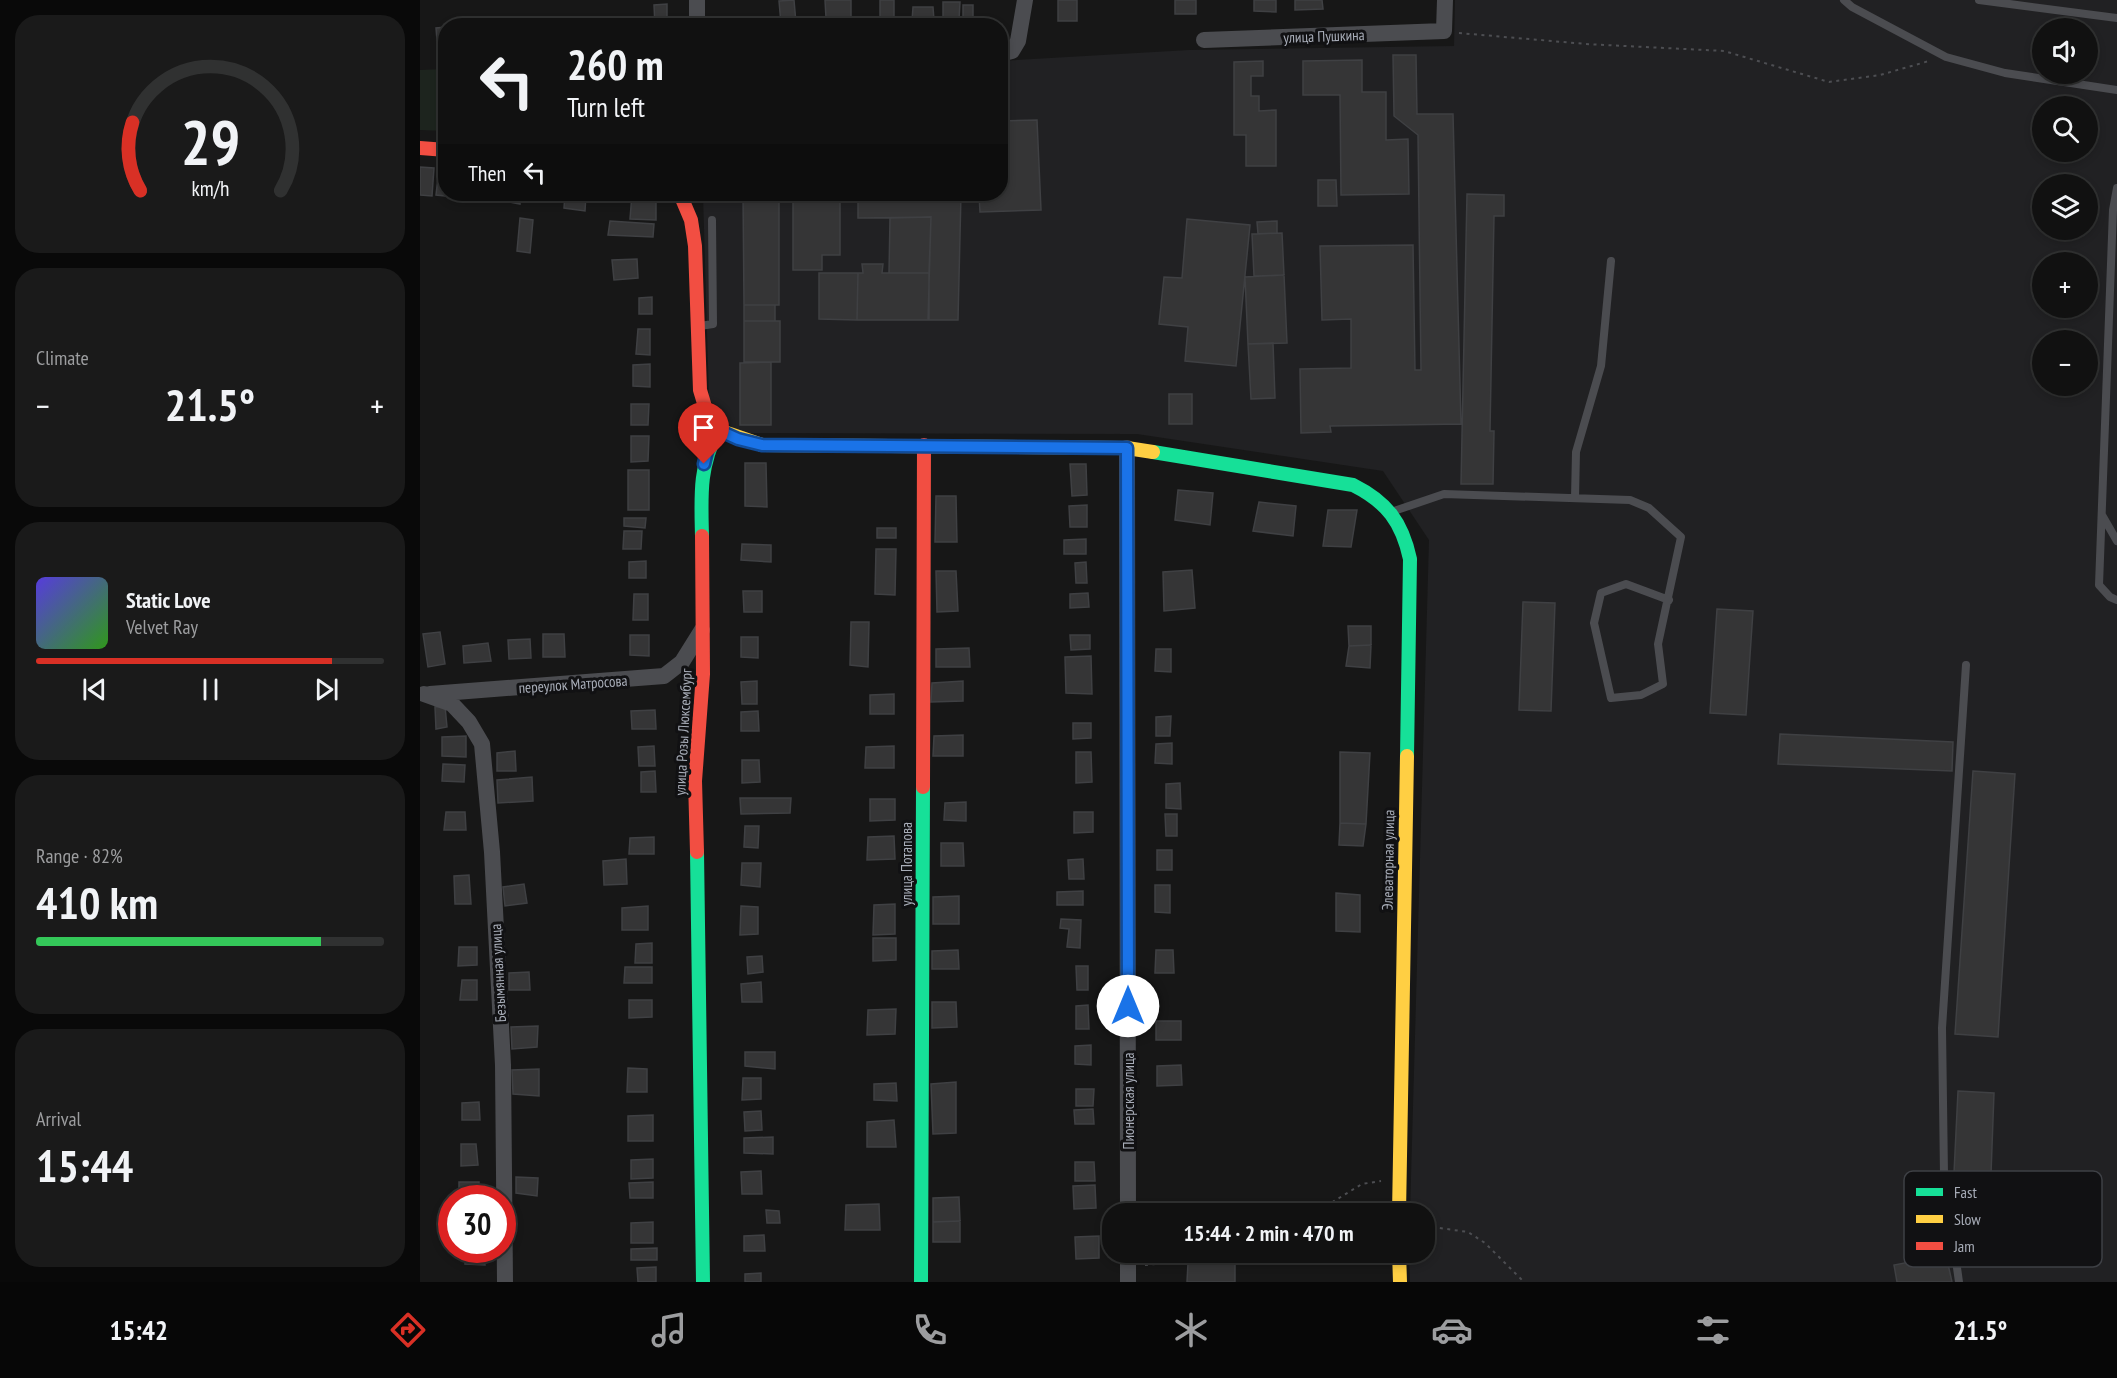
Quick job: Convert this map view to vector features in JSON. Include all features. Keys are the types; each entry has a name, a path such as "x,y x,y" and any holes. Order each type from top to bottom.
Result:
{"main road":[{"path":"420,148 438,149"},
{"path":"683,201 691,219 695,246 700,390 706,410 718,430 738,439 762,445 1127,448 1353,485 1372,494 1393,511"},
{"name":"улица Розы Люксембург","path":"703,1282 701,983 695,781 703,675 701,477 707,451 718,430"},
{"name":"улица Потапова","path":"921,1282 924,445"},
{"name":"Элеваторная улица","path":"1393,511 1405,532 1410,559 1399,1203"},
{"path":"1399,1263 1400,1282"}],"street":[{"path":"697,0 697,18"},
{"path":"1008,52 1012,51 1018,41 1025,0"},
{"path":"1444,31 1445,0"},
{"name":"улица Пушкина","path":"1204,40 1444,31"},
{"name":"Пионерская улица","path":"1127,448 1128,1203"},
{"name":"переулок Матросова","path":"422,695 664,676 682,662 703,630"},
{"name":"Безымянная улица","path":"422,695 452,704 469,722 482,744 492,852 503,1065 506,1282"}],"lane":[{"path":"1844,0 1852,8 1946,57 2005,73 2117,90"},
{"path":"1979,0 2117,18"},
{"path":"2117,188 2113,210 2099,585 2110,597 2117,600"},
{"path":"697,326 713,324 712,220"},
{"path":"1575,498 1576,452 1601,366 1611,261"},
{"path":"1393,511 1444,494 1630,500 1649,508 1681,537 1669,600 1658,644 1663,684 1641,695 1611,698 1594,623 1601,593 1626,584 1669,600"},
{"path":"2102,515 2117,541"},
{"path":"1944,1171 1942,1028 1966,665"},
{"path":"1957,1267 1959,1282"}],"path":[{"path":"1444,31 1586,44 1724,51 1829,82 1880,75 1946,57"},
{"path":"1331,1203 1362,1184 1399,1179"},
{"path":"1435,1228 1468,1232 1485,1243 1524,1282"},
{"path":"1128,1267 1169,1263"}],"shaded area":[{"path":"1455,0 2117,0 2117,1282 1410,1282 1409,1263 1435,1263 1435,1203 1410,1203 1429,540 1383,471 1137,434 736,433 709,399 703,201 1008,201 1008,61 1189,50 1454,46"},
{"path":"438,69 438,131 420,130 420,70"}],"building":[{"path":"794,0 796,18 780,18 779,1"},
{"path":"825,0 851,0 851,18 826,18"},
{"path":"880,0 894,0 894,18 880,18"},
{"path":"1058,0 1077,0 1077,21 1058,21"},
{"path":"1175,0 1196,0 1196,14 1175,14"},
{"path":"1254,0 1276,0 1276,12 1254,11"},
{"path":"1295,0 1322,0 1323,9 1295,10"},
{"path":"943,2 960,2 959,18 943,18"},
{"path":"667,4 667,18 655,18 654,5"},
{"path":"963,5 973,5 973,18 963,18"},
{"path":"913,7 933,7 934,18 912,18"},
{"path":"436,28 438,28 438,52"},
{"path":"1393,55 1416,55 1417,114 1453,114 1461,424 1330,426 1331,432 1301,433 1300,369 1351,368 1351,319 1322,320 1320,246 1413,245 1415,370 1421,370 1418,135 1394,116"},
{"path":"1362,60 1362,92 1386,92 1386,140 1408,139 1409,194 1341,195 1340,95 1303,95 1303,61"},
{"path":"1263,61 1263,76 1251,76 1251,96 1259,96 1259,111 1276,110 1276,166 1246,166 1246,135 1234,135 1234,62"},
{"path":"1037,120 1041,210 980,212 979,201 1008,201 1008,121"},
{"path":"420,167 434,168 432,196 420,195"},
{"path":"1318,180 1336,180 1337,206 1318,206"},
{"path":"1467,194 1504,195 1504,216 1494,216 1490,431 1494,431 1493,484 1461,484"},
{"path":"564,201 586,201 585,211 564,208"},
{"path":"631,201 656,201 656,220 630,219"},
{"path":"743,201 779,201 779,305 744,305"},
{"path":"793,201 840,201 840,255 822,255 822,270 793,270"},
{"path":"858,201 961,201 958,320 928,320 931,217 858,218"},
{"path":"931,217 929,273 889,273 890,218"},
{"path":"520,218 533,220 530,253 517,251"},
{"path":"1187,219 1250,225 1236,366 1185,361 1188,327 1159,324 1164,277 1182,278"},
{"path":"610,221 654,224 653,237 608,235"},
{"path":"1277,221 1277,233 1258,234 1257,222"},
{"path":"1282,233 1284,275 1254,276 1252,234"},
{"path":"637,259 638,278 614,280 612,260"},
{"path":"862,264 883,264 882,273 929,273 929,320 857,320 858,273 863,273"},
{"path":"819,273 858,273 857,320 819,319"},
{"path":"1284,275 1287,343 1248,344 1245,277"},
{"path":"652,297 652,314 639,314 639,298"},
{"path":"744,305 775,305 775,321 744,321"},
{"path":"744,321 780,321 780,362 744,362"},
{"path":"638,329 650,329 650,355 636,354"},
{"path":"1273,343 1275,398 1251,399 1248,344"},
{"path":"771,362 771,425 740,425 740,363"},
{"path":"650,364 650,387 633,386 633,365"},
{"path":"1169,394 1192,394 1192,424 1169,424"},
{"path":"631,404 649,404 648,425 631,425"},
{"path":"631,436 649,436 648,461 631,462"},
{"path":"745,463 766,463 767,507 745,506"},
{"path":"1070,464 1086,464 1087,495 1072,496"},
{"path":"628,470 649,470 649,510 628,510"},
{"path":"1178,490 1213,493 1210,525 1175,520"},
{"path":"936,496 956,496 957,542 935,542"},
{"path":"1259,502 1296,506 1293,536 1253,531"},
{"path":"1087,505 1087,527 1070,527 1069,506"},
{"path":"1328,510 1357,510 1351,547 1323,546"},
{"path":"624,518 646,518 645,528 624,526"},
{"path":"877,528 896,528 896,538 877,538"},
{"path":"624,531 642,531 641,549 623,549"},
{"path":"1086,539 1086,554 1064,554 1064,540"},
{"path":"742,544 771,545 771,562 741,560"},
{"path":"876,549 896,549 895,595 875,594"},
{"path":"646,561 646,578 629,578 629,562"},
{"path":"1086,562 1087,583 1076,583 1075,563"},
{"path":"1192,570 1195,608 1164,611 1163,572"},
{"path":"936,571 956,571 958,611 937,612"},
{"path":"743,591 762,591 762,612 744,612"},
{"path":"1088,593 1089,607 1070,608 1070,594"},
{"path":"634,594 648,594 648,620 633,620"},
{"path":"1523,602 1555,603 1551,711 1519,710"},
{"path":"1717,609 1753,611 1746,715 1710,713"},
{"path":"851,622 869,622 868,667 850,665"},
{"path":"1348,626 1371,626 1371,645 1349,646"},
{"path":"440,632 445,664 428,667 423,634"},
{"path":"543,634 564,634 565,657 543,657"},
{"path":"630,635 649,635 649,656 630,655"},
{"path":"1070,635 1090,635 1090,649 1071,650"},
{"path":"741,637 758,637 758,658 741,657"},
{"path":"530,639 531,658 509,659 508,640"},
{"path":"488,643 491,661 464,663 463,646"},
{"path":"1371,645 1370,668 1346,666 1349,646"},
{"path":"969,648 970,667 936,667 936,649"},
{"path":"1156,649 1171,649 1171,672 1155,671"},
{"path":"1091,656 1092,694 1066,693 1065,657"},
{"path":"757,681 757,704 742,704 741,682"},
{"path":"963,681 963,701 931,702 932,683"},
{"path":"894,694 894,714 870,714 870,695"},
{"path":"445,706 447,727 436,729 435,707"},
{"path":"655,710 656,729 632,729 631,711"},
{"path":"758,711 759,731 741,731 741,712"},
{"path":"1171,716 1170,736 1156,736 1156,717"},
{"path":"1073,723 1091,723 1091,738 1073,739"},
{"path":"1780,734 1953,742 1952,771 1778,764"},
{"path":"963,735 963,756 933,756 934,736"},
{"path":"466,736 466,757 442,756 442,737"},
{"path":"1172,743 1172,764 1155,763 1156,744"},
{"path":"654,746 655,766 639,766 638,747"},
{"path":"894,746 894,768 865,768 866,747"},
{"path":"515,751 516,771 497,771 497,753"},
{"path":"1076,752 1091,752 1092,782 1076,783"},
{"path":"1340,752 1370,753 1366,824 1340,823"},
{"path":"742,760 759,760 760,782 742,783"},
{"path":"443,764 465,765 464,782 442,781"},
{"path":"655,771 656,792 641,792 641,772"},
{"path":"1973,771 2015,774 1998,1037 1955,1034"},
{"path":"532,777 533,801 498,803 497,780"},
{"path":"1180,783 1181,809 1166,808 1166,784"},
{"path":"740,798 791,798 790,813 741,814"},
{"path":"870,799 895,799 895,820 870,821"},
{"path":"966,802 966,821 944,820 945,803"},
{"path":"446,812 465,812 466,830 444,830"},
{"path":"1074,812 1093,812 1093,832 1074,833"},
{"path":"1165,814 1177,814 1177,836 1166,836"},
{"path":"1340,823 1366,824 1363,846 1339,845"},
{"path":"745,826 759,826 758,848 744,847"},
{"path":"894,836 895,859 867,860 868,837"},
{"path":"654,837 654,854 629,854 630,838"},
{"path":"941,843 963,843 964,866 941,866"},
{"path":"1157,850 1172,850 1172,870 1157,870"},
{"path":"626,859 627,884 604,885 603,861"},
{"path":"1083,859 1084,879 1069,879 1068,860"},
{"path":"742,863 761,863 760,887 741,885"},
{"path":"469,875 471,904 455,904 454,876"},
{"path":"524,884 527,903 505,906 503,887"},
{"path":"1155,885 1170,885 1170,913 1155,912"},
{"path":"1083,891 1083,905 1057,905 1057,892"},
{"path":"1336,893 1360,895 1360,932 1336,931"},
{"path":"959,896 959,924 933,924 933,897"},
{"path":"895,904 895,934 873,935 874,905"},
{"path":"648,906 648,930 622,930 622,908"},
{"path":"741,906 758,907 758,934 740,935"},
{"path":"1061,919 1081,920 1080,948 1067,947 1069,929 1060,928"},
{"path":"873,938 896,938 896,960 873,961"},
{"path":"652,943 652,963 635,963 636,944"},
{"path":"459,947 477,947 477,965 458,966"},
{"path":"958,950 959,969 932,969 932,951"},
{"path":"1156,950 1173,950 1174,973 1155,973"},
{"path":"762,956 763,972 748,974 747,957"},
{"path":"1076,966 1088,966 1088,990 1077,990"},
{"path":"625,967 652,967 652,983 624,983"},
{"path":"529,972 530,990 509,990 509,973"},
{"path":"462,980 477,980 477,1000 460,1000"},
{"path":"761,982 762,1002 742,1002 741,984"},
{"path":"629,1000 652,1000 652,1017 629,1018"},
{"path":"932,1002 956,1002 957,1027 932,1028"},
{"path":"1088,1005 1089,1029 1076,1029 1076,1006"},
{"path":"896,1009 895,1034 867,1035 868,1010"},
{"path":"1156,1021 1181,1021 1181,1040 1156,1040"},
{"path":"538,1026 537,1047 512,1049 511,1027"},
{"path":"1091,1045 1091,1065 1075,1064 1075,1046"},
{"path":"745,1052 775,1052 775,1069 745,1066"},
{"path":"1181,1065 1182,1085 1157,1086 1157,1066"},
{"path":"628,1068 647,1069 647,1092 627,1092"},
{"path":"539,1069 539,1096 513,1094 512,1070"},
{"path":"743,1078 761,1078 761,1099 742,1100"},
{"path":"956,1082 956,1133 933,1134 931,1084"},
{"path":"896,1083 897,1101 874,1100 874,1084"},
{"path":"1076,1089 1094,1089 1093,1106 1076,1106"},
{"path":"1958,1091 1994,1093 1991,1171 1954,1171"},
{"path":"479,1102 480,1120 462,1120 462,1103"},
{"path":"1093,1109 1094,1124 1075,1124 1074,1110"},
{"path":"761,1111 762,1130 745,1131 744,1112"},
{"path":"653,1115 653,1141 628,1141 628,1116"},
{"path":"894,1120 896,1147 867,1147 867,1122"},
{"path":"773,1137 773,1154 744,1153 744,1138"},
{"path":"461,1144 476,1144 478,1165 461,1166"},
{"path":"653,1159 653,1178 631,1179 631,1160"},
{"path":"1075,1162 1094,1162 1095,1181 1075,1181"},
{"path":"761,1171 762,1194 742,1194 741,1172"},
{"path":"516,1177 538,1178 537,1196 516,1193"},
{"path":"459,1182 479,1182 479,1185 459,1185"},
{"path":"653,1182 653,1198 630,1198 629,1183"},
{"path":"1095,1185 1096,1208 1074,1209 1073,1186"},
{"path":"959,1197 960,1221 933,1222 933,1198"},
{"path":"879,1204 880,1230 845,1230 846,1205"},
{"path":"766,1210 779,1211 780,1223 767,1223"},
{"path":"960,1221 960,1242 933,1242 933,1222"},
{"path":"653,1222 653,1243 631,1243 631,1223"},
{"path":"764,1235 765,1251 744,1251 744,1236"},
{"path":"1099,1236 1099,1258 1076,1259 1075,1237"},
{"path":"657,1248 657,1260 631,1260 631,1249"},
{"path":"485,1263 485,1265 465,1264"},
{"path":"1188,1263 1235,1263 1235,1282 1187,1282"},
{"path":"1904,1263 1904,1267 1949,1267 1952,1282 1897,1282 1894,1265"},
{"path":"656,1267 656,1282 638,1282 637,1268"},
{"path":"761,1273 761,1282 745,1282 745,1274"}],"traffic: fast":[{"path":"702,536 702,481 707,456 718,430"},
{"path":"1153,452 1353,485 1375,499 1391,514 1402,534 1410,559 1407,756"},
{"path":"921,1282 923,787"},
{"path":"697,852 703,1282"}],"traffic: slow":[{"path":"718,430 762,445 1127,448 1153,452"},
{"path":"1399,1203 1407,756"},
{"path":"1399,1263 1400,1282"}],"traffic: jam":[{"path":"420,148 438,149"},
{"path":"683,201 691,220 695,246 700,390 706,410 718,430"},
{"path":"923,787 924,445"},
{"path":"697,852 695,781 703,674 702,536"}],"route":[{"path":"704,464 707,451 718,430 738,439 762,445 1127,448 1128,1006"}]}
